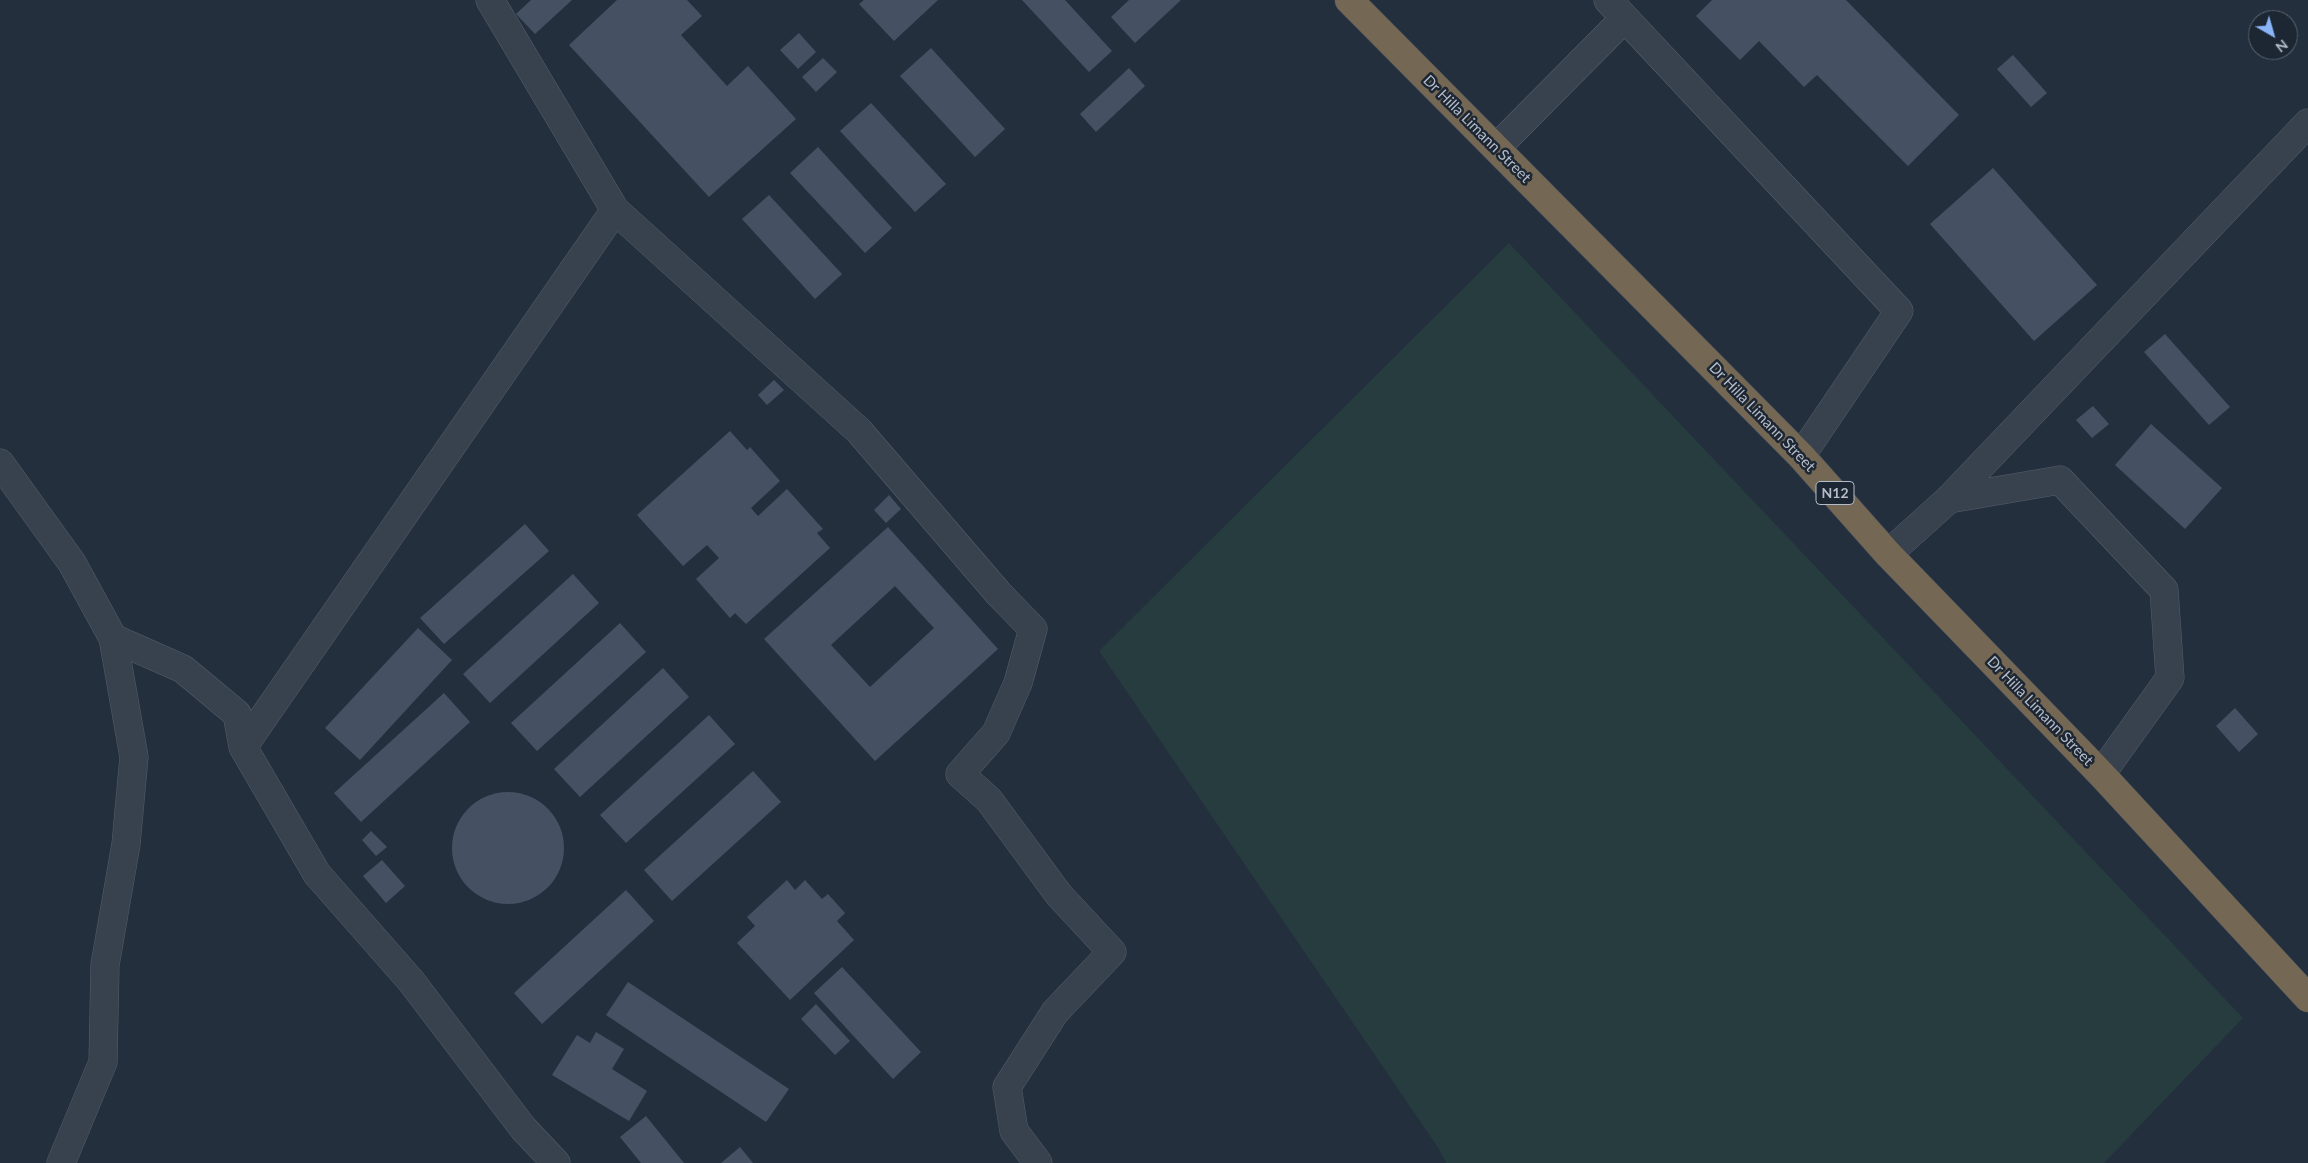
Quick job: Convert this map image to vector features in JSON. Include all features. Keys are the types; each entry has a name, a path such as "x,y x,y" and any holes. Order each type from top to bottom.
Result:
{"highway":[{"name":"Dr Hilla Limann Street","path":"1349,0 1801,456 1888,554 2101,774 2308,998"}],"street":[{"path":"490,0 615,210 859,431 999,594 1032,629 1018,683 996,733 960,774 989,800 1059,895 1112,952 1056,1012 1007,1087 1014,1131 1038,1163"},
{"path":"1496,148 1616,9 1899,311 1801,456"},
{"path":"1888,554 1949,499 2308,123"},
{"path":"244,747 615,210"},
{"path":"0,463 72,563 113,638 134,757 126,844 105,965 103,1062 61,1163"},
{"path":"1949,499 2060,480 2164,590 2170,678 2101,774"},
{"path":"113,638 183,669 237,714 244,747 318,874 411,980 524,1128 556,1163"}],"green space":[{"path":"1509,243 2243,1018 2104,1163 1446,1163 1439,1149 1099,651"}],"building":[{"path":"531,0 572,0 535,34 516,14"},
{"path":"617,0 687,0 702,16 681,35 727,86 748,66 796,119 709,197 569,45"},
{"path":"864,0 938,0 894,41 859,4"},
{"path":"1022,0 1065,0 1112,51 1089,72"},
{"path":"1129,0 1181,0 1135,43 1111,17"},
{"path":"1712,0 1846,0 1959,115 1908,166 1817,75 1804,87 1759,41 1740,60 1696,16"},
{"path":"799,33 816,52 798,69 780,50"},
{"path":"931,48 1005,129 975,157 900,76"},
{"path":"2013,55 2047,93 2031,107 1997,69"},
{"path":"823,58 837,72 816,92 802,77"},
{"path":"1129,68 1145,86 1096,132 1080,114"},
{"path":"871,103 946,184 915,212 840,131"},
{"path":"818,147 892,228 865,253 790,173"},
{"path":"1993,168 2097,285 2034,341 1930,224"},
{"path":"769,195 842,274 815,299 742,219"},
{"path":"2165,334 2230,407 2209,425 2144,352"},
{"path":"774,380 784,390 767,405 758,395"},
{"path":"2093,406 2109,424 2092,438 2076,420"},
{"path":"2151,424 2222,488 2185,529 2115,465"},
{"path":"730,431 747,450 750,447 780,481 751,508 758,516 787,489 823,529 817,533 830,548 746,624 735,613 730,618 696,579 719,558 707,545 683,566 637,515"},
{"path":"889,495 901,509 886,523 874,510"},
{"path":"525,524 549,551 444,644 420,618"},
{"path":"888,527 998,649 875,761 764,639","holes":["895,586 934,628 870,687 831,645"]},
{"path":"573,574 599,603 490,703 463,674"},
{"path":"620,623 646,652 537,751 511,723"},
{"path":"418,628 452,660 360,760 325,728"},
{"path":"663,668 689,697 580,797 554,769"},
{"path":"444,693 470,722 361,822 334,793"},
{"path":"2235,708 2258,734 2239,752 2216,726"},
{"path":"709,715 735,744 626,843 600,815"},
{"path":"753,771 781,802 672,901 644,870"},
{"path":"508,792 529,796 548,808 560,827 564,848 560,869 548,888 529,900 508,904 487,900 468,888 456,869 452,848 456,827 468,808 487,796"},
{"path":"371,831 387,847 376,856 362,840"},
{"path":"382,860 405,886 386,903 363,876"},
{"path":"787,880 795,890 805,880 822,899 828,894 845,913 837,921 854,940 790,1000 737,943 755,926 747,917"},
{"path":"626,890 654,921 542,1024 514,993"},
{"path":"842,967 921,1052 893,1079 814,993"},
{"path":"628,982 789,1089 766,1122 606,1015"},
{"path":"816,1004 850,1041 835,1055 801,1019"},
{"path":"596,1032 624,1049 612,1069 647,1091 629,1121 552,1075 577,1035 590,1043"},
{"path":"646,1116 684,1163 641,1163 620,1137"},
{"path":"740,1147 753,1163 721,1163"}]}
